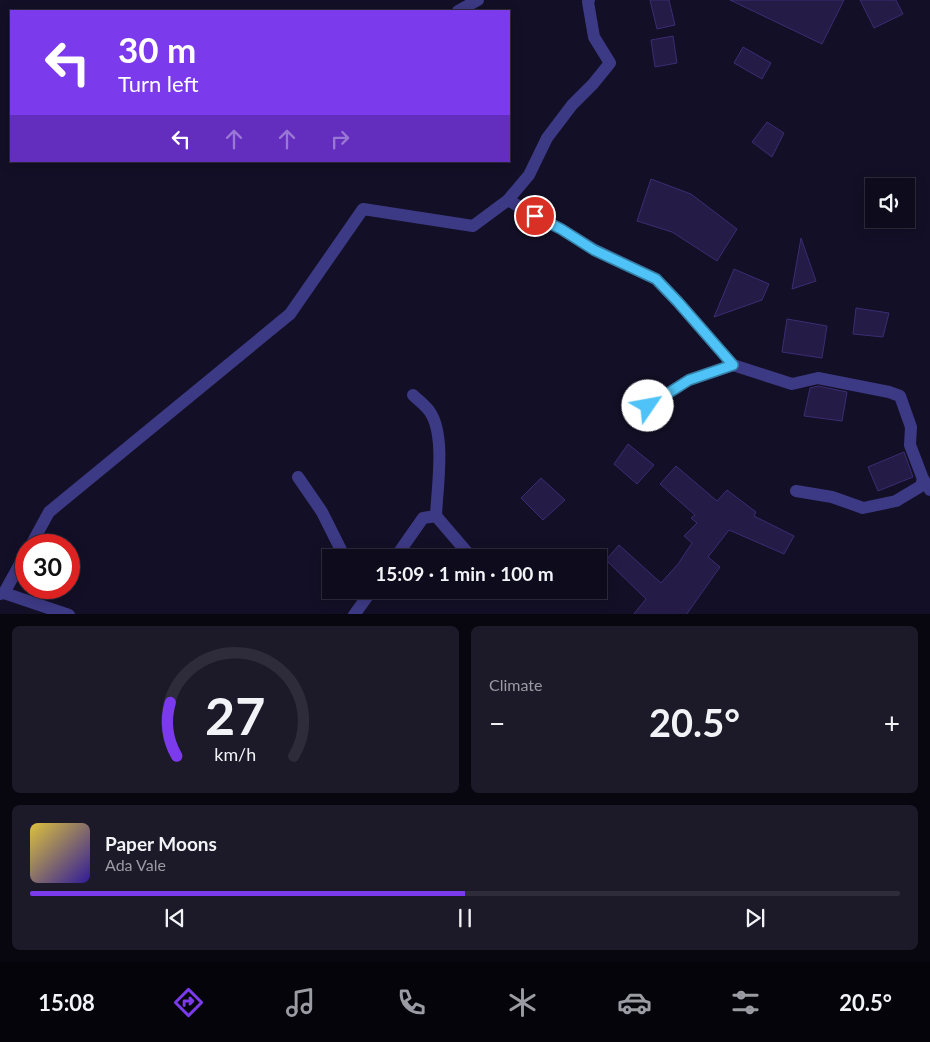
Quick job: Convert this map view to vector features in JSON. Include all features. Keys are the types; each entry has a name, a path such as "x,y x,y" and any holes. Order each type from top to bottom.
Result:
{"street":[{"path":"460,10 478,0"},
{"path":"37,534 49,512 290,314 363,210 474,226 508,200 529,175 547,138 572,104 593,84 610,62 594,37 588,1"},
{"path":"508,200 561,229 594,250 656,279 733,365 792,384 818,378 889,392 900,396 911,427 910,444 923,479 930,490"},
{"path":"648,406 689,380 733,365"},
{"path":"414,395 430,412 437,429 440,454 436,516 464,549"},
{"path":"298,477 322,512 340,549"},
{"path":"796,491 832,497 863,508 896,501 921,486 923,479"},
{"path":"401,549 423,518 436,516"},
{"path":"15,572 2,594 69,614"},
{"path":"354,614 363,599"}],"building":[{"path":"650,0 669,0 675,25 657,29"},
{"path":"730,0 844,0 822,44"},
{"path":"860,0 896,0 903,14 874,28"},
{"path":"673,36 677,63 655,67 651,40"},
{"path":"743,47 771,63 762,79 734,63"},
{"path":"767,122 784,133 772,157 752,142"},
{"path":"651,179 691,194 737,229 717,261 672,232 637,221"},
{"path":"801,238 816,281 792,289"},
{"path":"734,269 769,284 762,300 714,317"},
{"path":"856,308 889,313 883,337 853,334"},
{"path":"787,319 827,326 822,358 782,352"},
{"path":"818,386 847,392 842,421 804,416 810,388"},
{"path":"628,444 654,465 637,484 614,464"},
{"path":"904,452 913,477 878,491 868,467"},
{"path":"676,466 717,501 727,490 756,512 754,516 794,536 784,554 729,530 708,557 720,567 687,614 634,614 646,599 607,559 619,545 661,583 678,564 692,543 684,536 697,523 691,518 695,515 660,484"},
{"path":"541,478 565,500 543,520 521,498"}],"route":[{"path":"535,216 561,229 594,250 656,279 733,365 689,380 648,406"}]}
